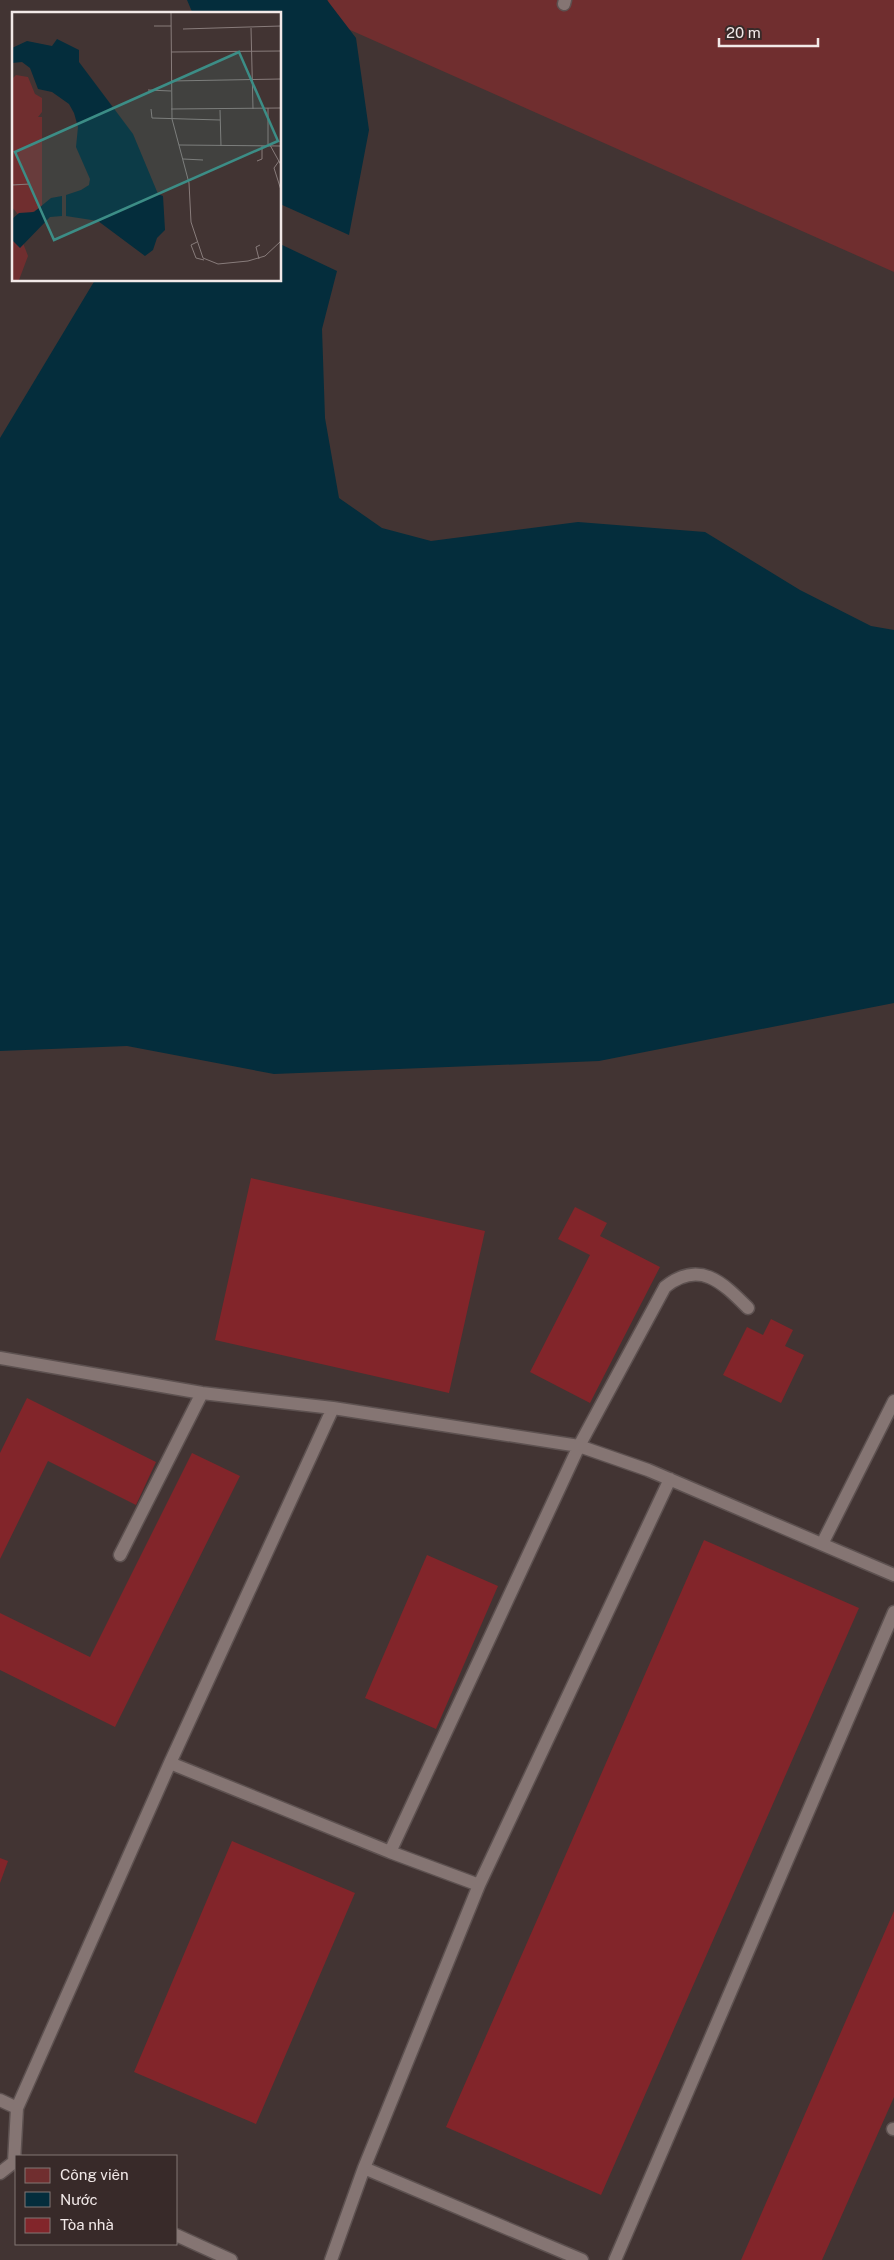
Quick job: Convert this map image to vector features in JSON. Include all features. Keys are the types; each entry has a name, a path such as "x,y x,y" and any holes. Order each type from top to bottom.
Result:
{"lane":[{"path":"390,1852 579,1446 666,1286 684,1275 703,1275 717,1280 748,1308"},
{"path":"0,1358 202,1393 333,1408 579,1446 625,1461 894,1575"},
{"path":"120,1555 202,1393"},
{"path":"822,1544 894,1401"},
{"path":"15,2155 17,2108 170,1763 333,1408"},
{"path":"332,2260 364,2168 480,1885 670,1480"},
{"path":"615,2260 894,1612"},
{"path":"170,1763 390,1852 480,1885"},
{"path":"0,2100 17,2108"},
{"path":"0,2173 15,2162"},
{"path":"364,2168 582,2260"},
{"path":"178,2236 231,2260"}],"green space":[{"path":"328,0 894,0 894,272 330,21"}],"water":[{"path":"187,0 327,0 356,38 369,130 349,235 281,204 281,12 192,12"},
{"path":"281,244 337,271 322,329 325,418 339,498 382,528 431,541 578,522 705,532 800,590 871,626 894,630 894,1003 599,1061 274,1074 127,1046 0,1051 0,438 94,281 281,281"}],"building":[{"path":"251,1178 485,1231 449,1393 215,1340"},
{"path":"575,1207 607,1223 600,1236 660,1267 590,1403 530,1372 590,1255 558,1239"},
{"path":"771,1319 793,1330 785,1346 804,1355 781,1403 723,1375 747,1327 763,1335"},
{"path":"27,1398 156,1462 136,1505 48,1461 0,1559 0,1453"},
{"path":"192,1453 240,1476 115,1727 0,1670 0,1613 90,1657"},
{"path":"704,1540 859,1608 601,2195 446,2127"},
{"path":"427,1555 498,1586 436,1729 365,1698"},
{"path":"232,1841 355,1893 256,2124 134,2072"},
{"path":"0,1858 8,1861 0,1883"},
{"path":"894,1911 894,2097 822,2260 741,2260"}]}
